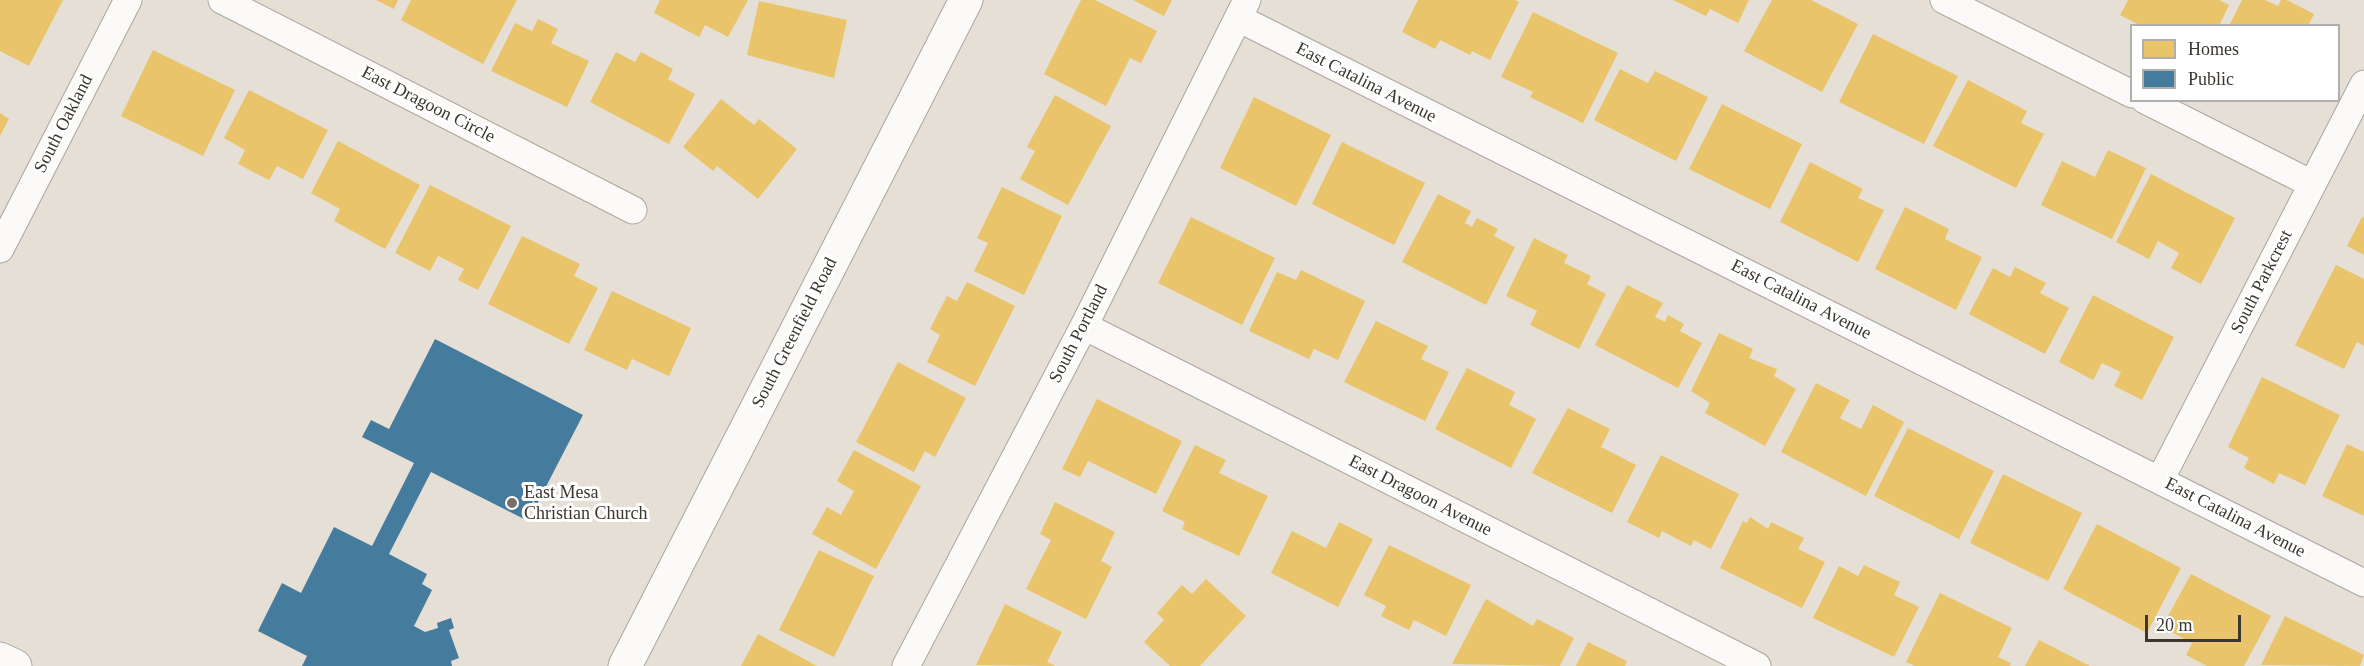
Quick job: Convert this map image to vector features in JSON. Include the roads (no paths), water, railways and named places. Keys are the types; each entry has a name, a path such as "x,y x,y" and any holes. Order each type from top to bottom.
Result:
{"main road":[{"name":"South Greenfield Road","path":"625,666 966,0"},
{"path":"0,658 15,666"}],"street":[{"name":"South Oakland","path":"0,249 128,0"},
{"name":"East Dragoon Circle","path":"222,0 633,210"},
{"path":"1944,0 2130,93"},
{"name":"South Portland","path":"906,666 1084,326 1243,9"},
{"name":"East Catalina Avenue","path":"1243,9 2364,583"},
{"name":"South Parkcrest","path":"2160,480 2364,84"},
{"path":"2149,102 2312,184"},
{"name":"East Dragoon Avenue","path":"1084,326 1757,666"}],"place":[{"name":"East Mesa Christian Church","path":"512,503"}]}
